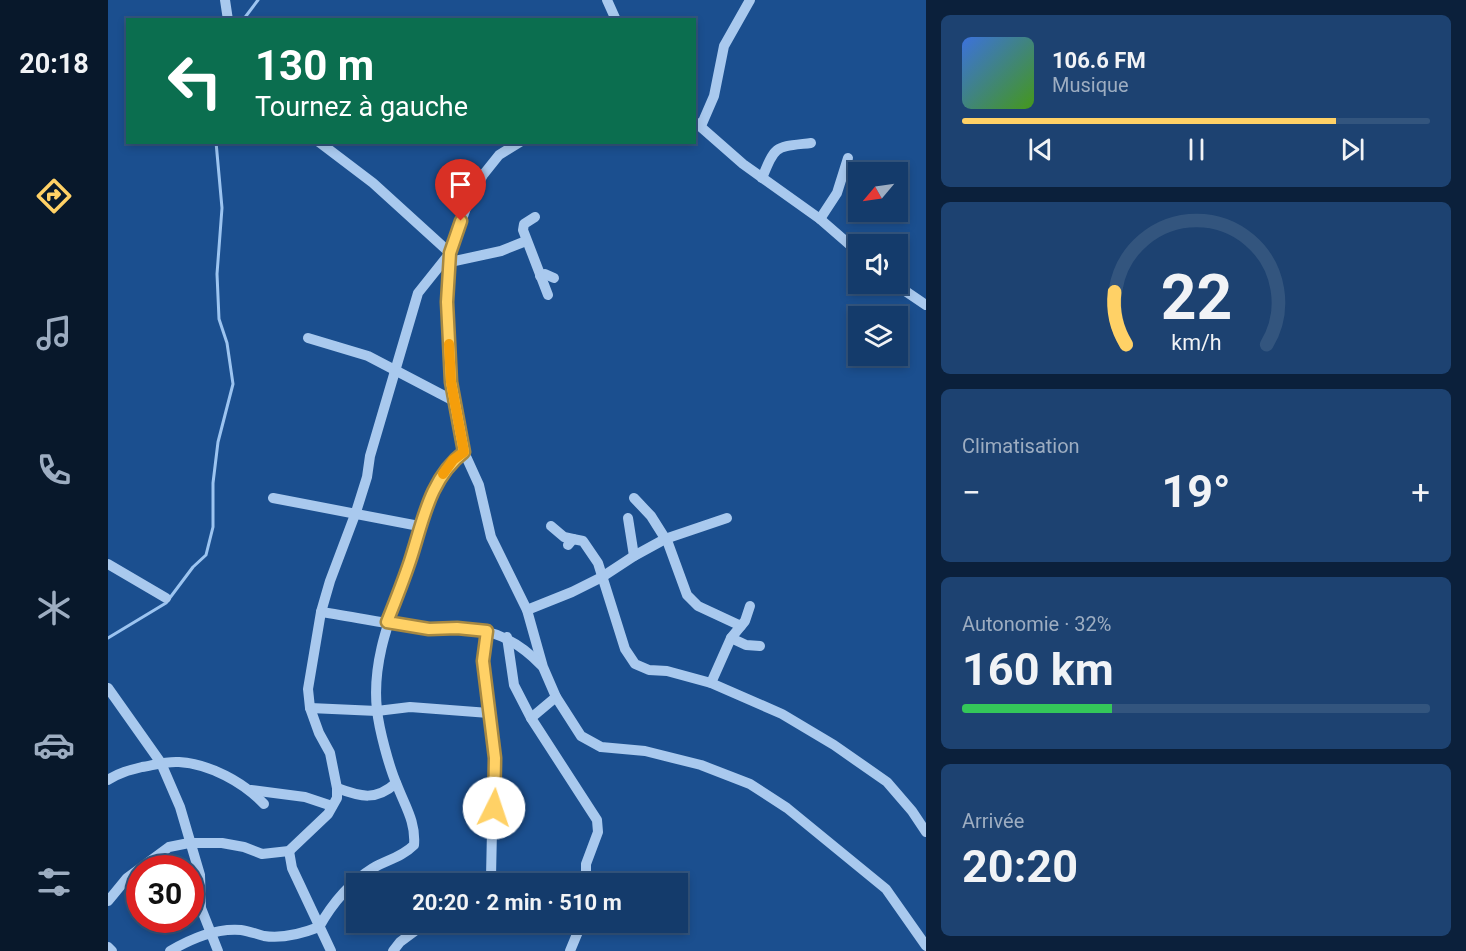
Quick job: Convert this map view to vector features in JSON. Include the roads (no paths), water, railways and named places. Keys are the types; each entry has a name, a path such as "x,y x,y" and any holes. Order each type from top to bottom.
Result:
{"street":[{"path":"225,0 228,18"},
{"path":"607,0 615,18"},
{"path":"750,0 724,46 714,96 698,123 762,178 820,219 848,243"},
{"path":"762,178 773,152 778,148 811,143"},
{"path":"323,144 373,183 450,257"},
{"path":"516,144 500,155 483,175 466,206 450,257 447,302 454,401 464,452 478,485 491,537 527,610 543,667 556,697 581,736 601,747 645,751 701,765 750,784 787,808 886,889 926,946"},
{"path":"820,219 837,193 848,158"},
{"path":"535,217 524,224 523,230 532,246 548,295"},
{"path":"108,901 128,878 169,847 189,843 222,843 244,847 262,854 289,851 328,814 337,798 337,788 330,753 310,708 308,689 321,612 356,512 418,293 450,257 532,246"},
{"path":"540,276 545,274 554,278"},
{"path":"908,293 926,305"},
{"path":"308,338 344,347 395,368 454,401"},
{"path":"170,951 210,933 241,930 265,936 289,936 319,927 333,902 350,885 374,868 406,853 414,845 415,832 411,815 396,783 377,711 376,675 387,622 411,559 419,526 439,479 453,460 464,452"},
{"path":"273,498 356,512 419,526"},
{"path":"634,498 651,516 665,539 687,595 698,606 741,626"},
{"path":"628,518 634,556"},
{"path":"527,610 602,577 665,539 727,518"},
{"path":"551,526 570,542 583,541 589,548 598,563 625,649 635,664 649,670 668,671 711,684 782,714 834,745 887,782 912,811 926,832"},
{"path":"108,564 166,598"},
{"path":"711,684 731,638 741,626 750,606"},
{"path":"321,612 429,629 457,628 487,631 507,637 527,650 543,667"},
{"path":"487,631 483,661 495,758 496,786 491,873"},
{"path":"507,637 514,685 531,718 597,820 598,832 586,864 586,873"},
{"path":"731,638 746,645 760,646"},
{"path":"108,688 161,763 180,807 200,875 201,908 219,951"},
{"path":"531,718 556,697"},
{"path":"310,708 377,711 410,707 489,713"},
{"path":"108,780 116,775 178,761 202,766 250,790 264,804"},
{"path":"337,788 374,796 385,793 396,783"},
{"path":"250,790 305,797 332,806"},
{"path":"289,851 292,868 331,951"},
{"path":"393,951 412,933"},
{"path":"570,951 577,933"},
{"path":"108,947 112,951"}],"waterway":[{"path":"244,18 258,0"},
{"path":"108,638 166,603 193,567 206,555 213,527 213,483 218,442 233,384 227,343 219,319 217,274 222,208 216,144"}]}
